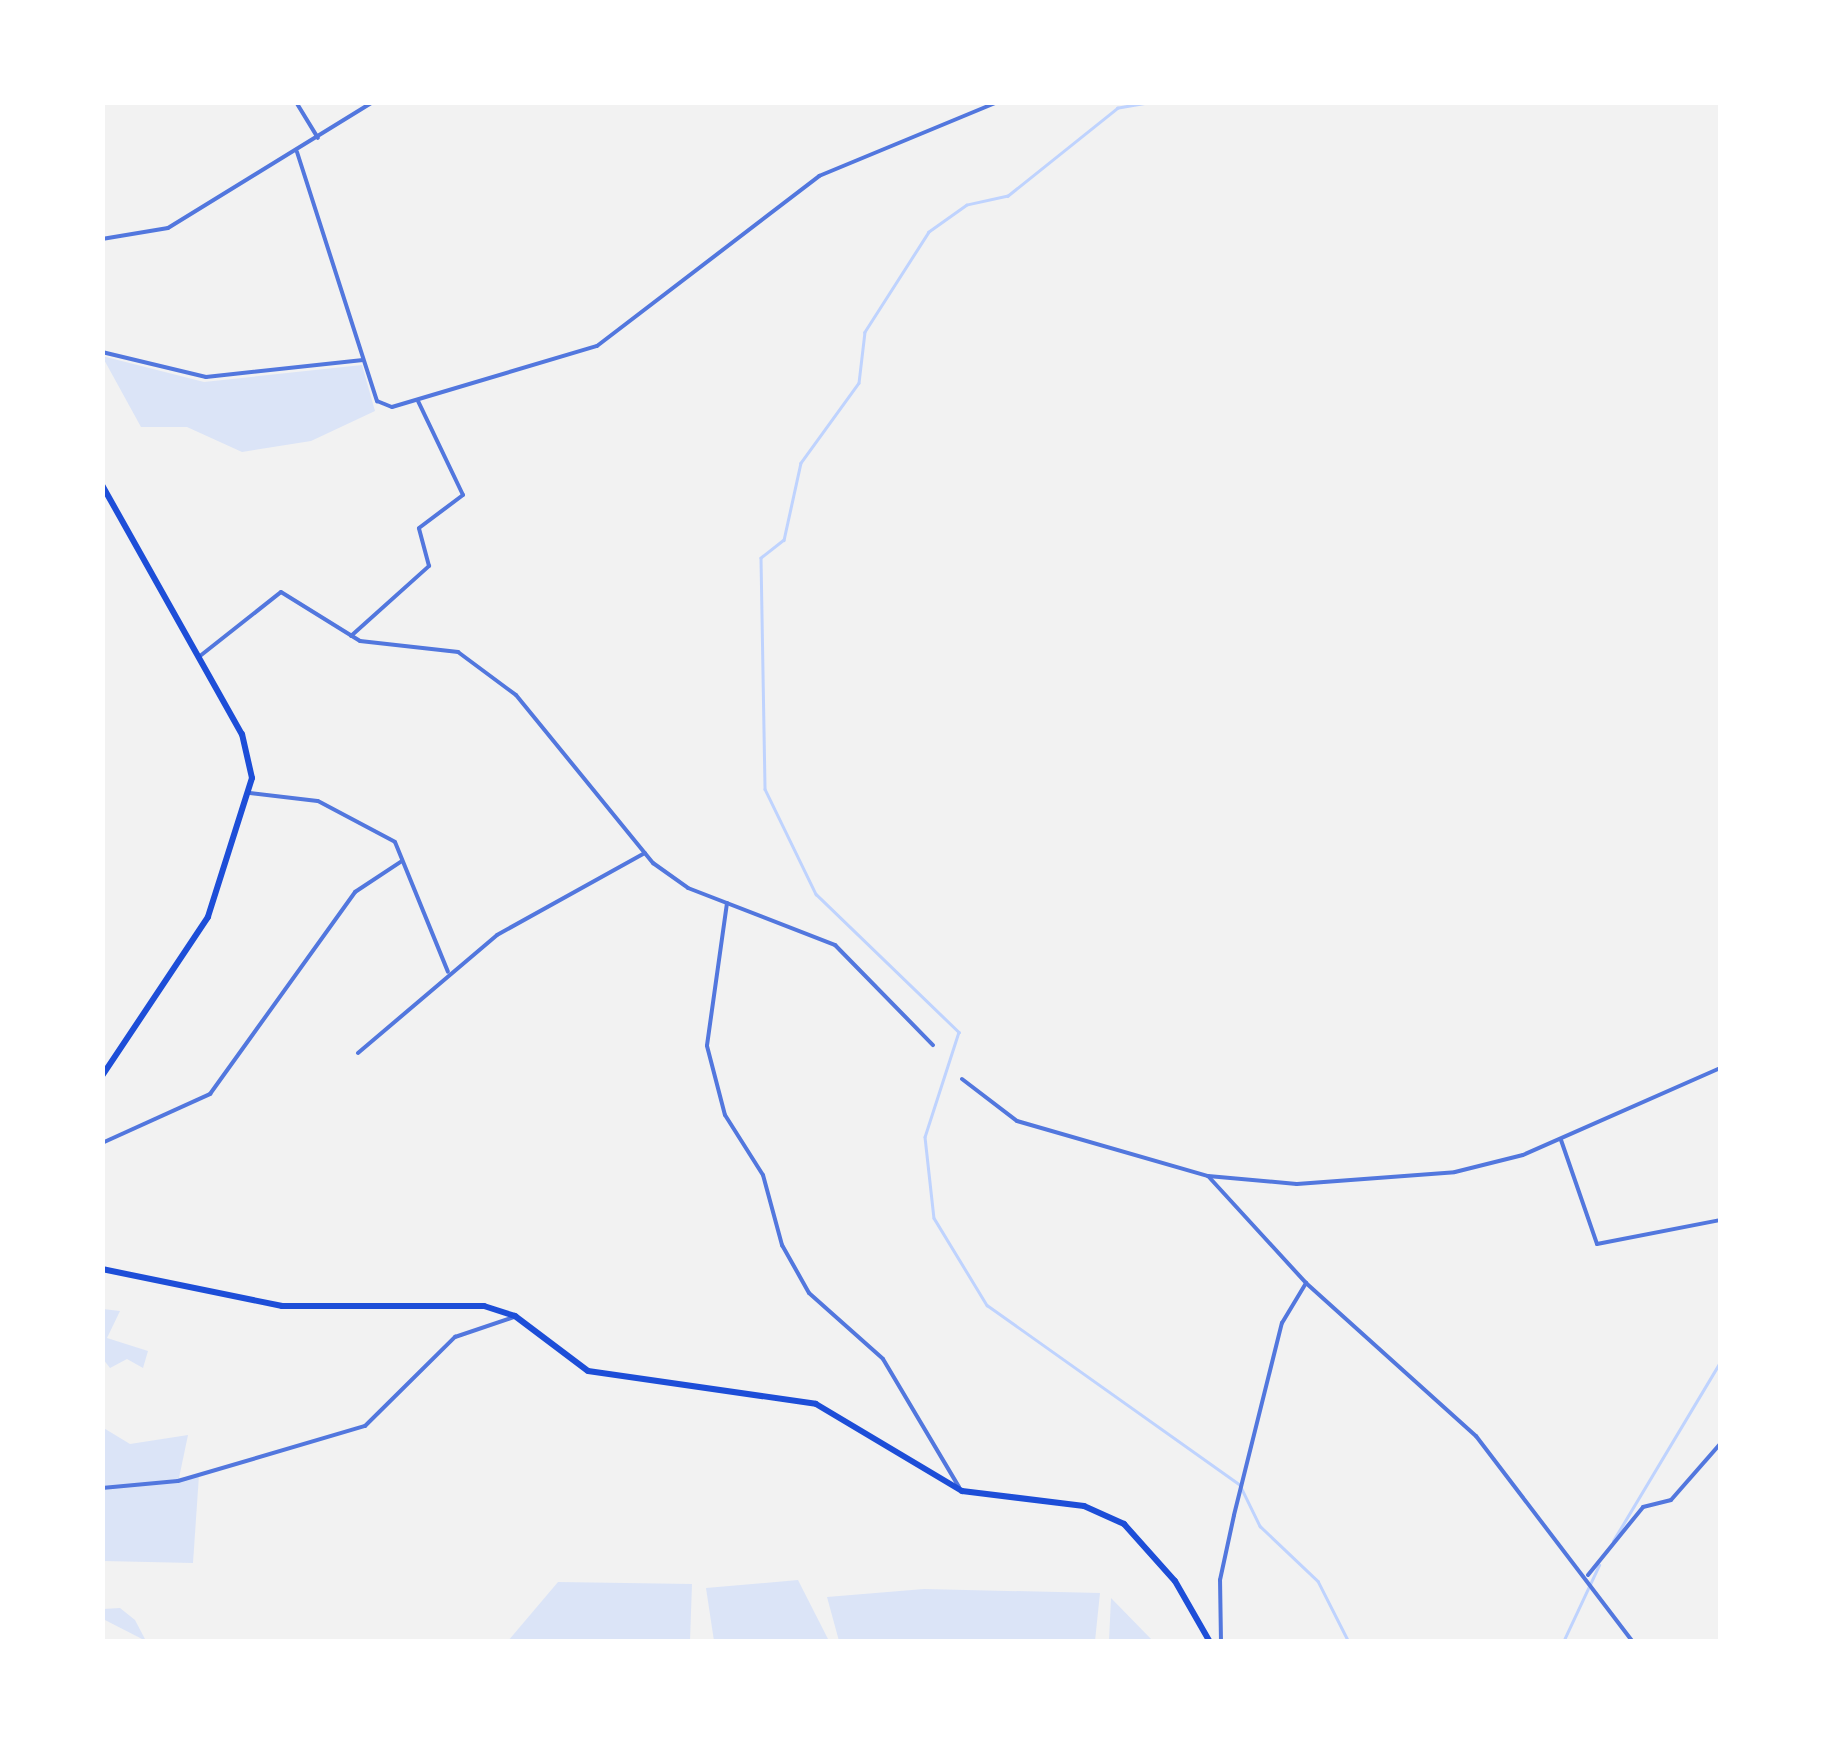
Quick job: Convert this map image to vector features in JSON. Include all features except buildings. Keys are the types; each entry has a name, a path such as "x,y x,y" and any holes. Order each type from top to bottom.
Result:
{"main road":[{"path":"102,485 242,734 250,793 201,930 102,1076"},
{"path":"102,1270 282,1306 445,1303 515,1316 588,1371 816,1404 962,1491 1084,1506 1124,1524 1175,1581 1210,1642"}],"street":[{"path":"296,102 318,138"},
{"path":"102,238 168,228 373,102"},
{"path":"297,152 377,401 418,401 597,346 819,176 998,102"},
{"path":"102,352 206,376 364,360"},
{"path":"351,636 428,566 417,532 463,495 418,401"},
{"path":"200,656 282,592 351,636 458,652 498,680 645,853 688,888 835,944 933,1044"},
{"path":"250,793 331,807 395,842 448,972"},
{"path":"358,1053 448,972 544,902 645,853"},
{"path":"102,1142 210,1094 355,892 402,860"},
{"path":"727,903 707,1046 726,1115 764,1175 782,1245 808,1293 883,1359 962,1491"},
{"path":"962,1079 1017,1121 1208,1176 1388,1182 1561,1140 1720,1068"},
{"path":"1561,1140 1597,1244 1720,1220"},
{"path":"1208,1176 1306,1282 1476,1436 1588,1575 1634,1642"},
{"path":"1221,1642 1220,1580 1234,1515 1282,1323 1306,1282"},
{"path":"102,1488 178,1481 365,1426 455,1336 515,1316"},
{"path":"1588,1575 1643,1506 1671,1500 1720,1444"}],"shaded area":[{"path":"102,356 204,382 362,365 375,411 311,441 242,452 187,427 141,427"},
{"path":"103,1309 120,1311 107,1338 148,1351 143,1368 127,1359 110,1368 103,1359"},
{"path":"102,1427 130,1444 188,1435 179,1478 199,1475 193,1563 103,1561"},
{"path":"798,1580 829,1641 714,1641 706,1588"},
{"path":"558,1582 692,1584 690,1641 508,1641"},
{"path":"924,1589 1100,1593 1095,1641 839,1641 827,1597"},
{"path":"1111,1598 1153,1641 1109,1641"},
{"path":"120,1608 135,1620 146,1641 103,1619 103,1609"}],"waterway":[{"path":"1153,102 1118,108 1008,196 967,205 929,232 865,332 859,383 801,463 784,540 761,558 765,789 816,894 959,1032 925,1137 934,1218 987,1305 1240,1485 1260,1526 1318,1581 1349,1642"},
{"path":"1613,1541 1720,1362"},
{"path":"1563,1642 1599,1565"}]}
